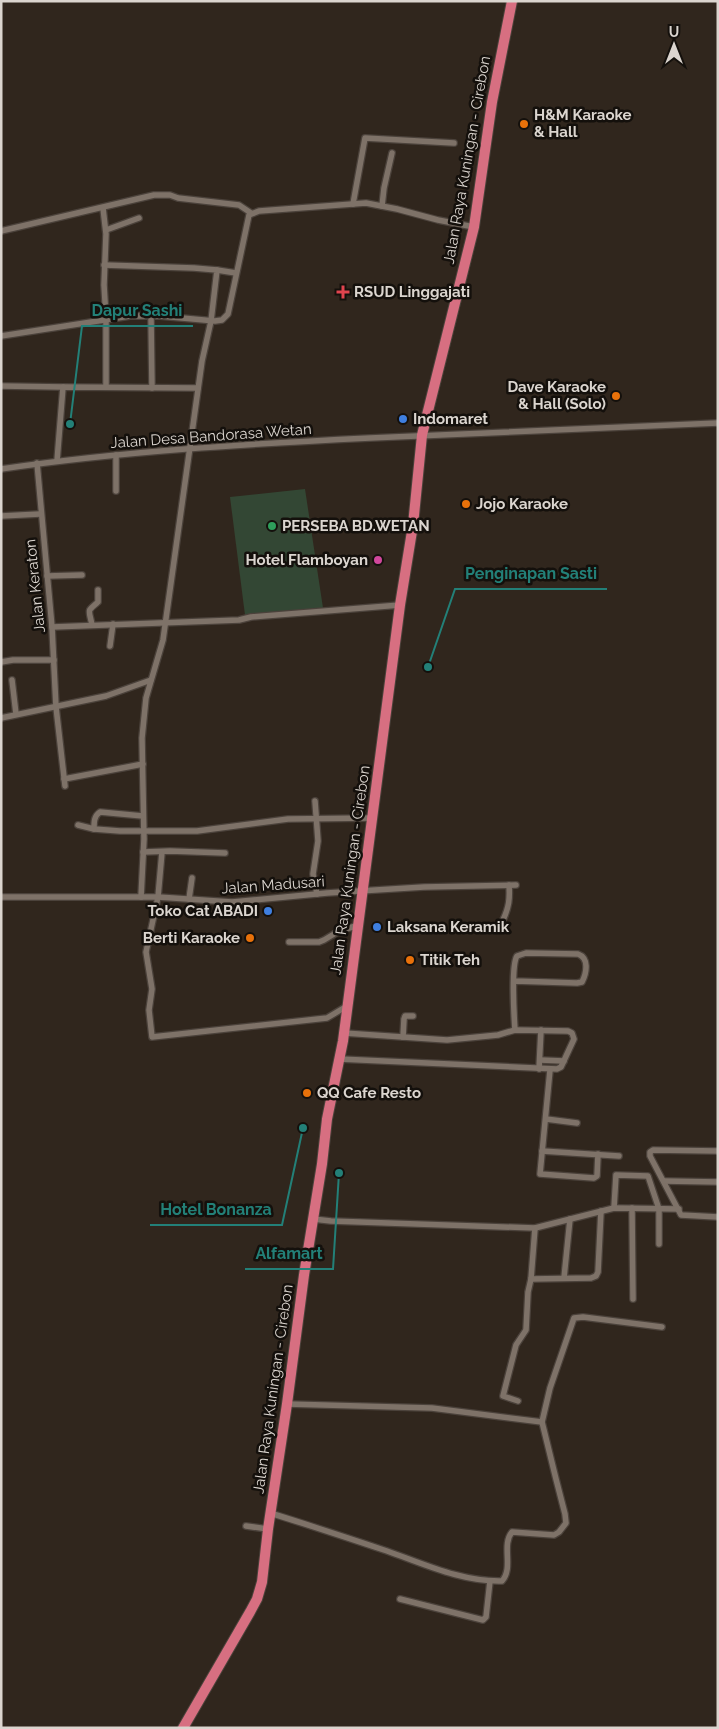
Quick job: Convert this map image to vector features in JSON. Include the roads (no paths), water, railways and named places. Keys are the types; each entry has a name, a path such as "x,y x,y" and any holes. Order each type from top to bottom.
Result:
{"highway":[{"name":"Jalan Raya Kuningan - Cirebon","path":"183,1728 257,1599 262,1582 270,1513 288,1404 294,1345 322,1164 326,1119 344,1029 364,891 400,605 413,525 422,435 474,227 492,102 512,1"}],"street":[{"path":"353,204 365,138 454,143"},
{"path":"382,206 392,153"},
{"path":"1,231 164,194 170,194 178,198 239,205 251,213 366,202 474,227"},
{"path":"103,208 106,230 104,265 106,387"},
{"path":"1,336 106,318 151,316 211,321 222,320 228,314 251,213"},
{"path":"106,230 139,218"},
{"path":"104,265 194,268 236,273"},
{"path":"141,897 144,831 143,730 146,698 164,640 198,388 211,321 217,270"},
{"path":"151,316 152,388"},
{"path":"1,386 198,388"},
{"path":"57,461 63,387"},
{"name":"Jalan Desa Bandorasa Wetan","path":"1,468 190,447 718,423"},
{"path":"116,455 116,492"},
{"name":"Jalan Keraton","path":"37,463 40,514 52,627 56,707 65,786"},
{"path":"1,516 40,514"},
{"path":"47,576 82,575"},
{"path":"92,625 90,609 91,606 98,602 98,590"},
{"path":"52,627 239,620 251,617 400,605"},
{"path":"110,646 113,624"},
{"path":"1,662 13,660 54,660"},
{"path":"12,680 16,714"},
{"path":"1,718 106,696 151,680"},
{"path":"64,779 143,764"},
{"path":"315,801 318,842 313,874 317,894"},
{"path":"94,829 95,817 100,812 144,816"},
{"path":"78,825 94,829 197,831 288,819 372,818"},
{"path":"143,852 225,853"},
{"path":"162,852 158,897 146,952 152,988 149,1010 152,1038 327,1018 346,1010"},
{"path":"189,899 192,878"},
{"name":"Jalan Madusari","path":"1,897 158,897 232,902 424,887 512,885 508,909 503,920"},
{"path":"289,942 319,942 339,931 358,925"},
{"path":"514,981 577,984 582,982 584,977 586,960 584,956 578,954 526,953 515,958 514,981 515,1030"},
{"path":"403,1038 405,1016 413,1016"},
{"path":"339,1059 550,1070 561,1067 574,1039 572,1033 568,1031 515,1030 498,1035 447,1040 403,1038 344,1029"},
{"path":"539,1069 541,1030"},
{"path":"540,1060 564,1061"},
{"path":"550,1070 539,1172 543,1176 596,1178 598,1154"},
{"path":"546,1119 577,1123"},
{"path":"542,1150 620,1156"},
{"path":"718,1151 652,1150 650,1152 650,1156 681,1215 718,1217"},
{"path":"614,1208 616,1175 648,1176 659,1209 659,1244"},
{"path":"664,1181 718,1182"},
{"path":"313,1219 535,1228 614,1208 678,1209"},
{"path":"632,1208 633,1299"},
{"path":"531,1279 591,1278 596,1276 598,1272 601,1211"},
{"path":"564,1278 570,1219"},
{"path":"518,1400 503,1396 516,1345 526,1330 535,1228"},
{"path":"270,1513 386,1551 437,1570 490,1581 502,1581 505,1578 510,1535 512,1532 554,1535 566,1523 566,1514 542,1422 550,1388 574,1317 662,1326"},
{"path":"288,1404 432,1408 542,1422"},
{"path":"246,1526 268,1529"},
{"path":"400,1599 483,1620 486,1617 490,1581"}],"place":[{"name":"H&M Karaoke & Hall","path":"524,124"},
{"name":"RSUD Linggajati","path":"343,292"},
{"name":"Dave Karaoke & Hall (Solo)","path":"616,396"},
{"name":"Indomaret","path":"403,419"},
{"name":"Dapur Sashi","path":"70,424"},
{"name":"Jojo Karaoke","path":"466,504"},
{"name":"PERSEBA BD.WETAN","path":"272,526"},
{"name":"Hotel Flamboyan","path":"378,560"},
{"name":"Penginapan Sasti","path":"428,667"},
{"name":"Toko Cat ABADI","path":"268,911"},
{"name":"Laksana Keramik","path":"377,927"},
{"name":"Berti Karaoke","path":"250,938"},
{"name":"Titik Teh","path":"410,960"},
{"name":"QQ Cafe Resto","path":"307,1093"},
{"name":"Hotel Bonanza","path":"303,1128"},
{"name":"Alfamart","path":"339,1173"}]}
